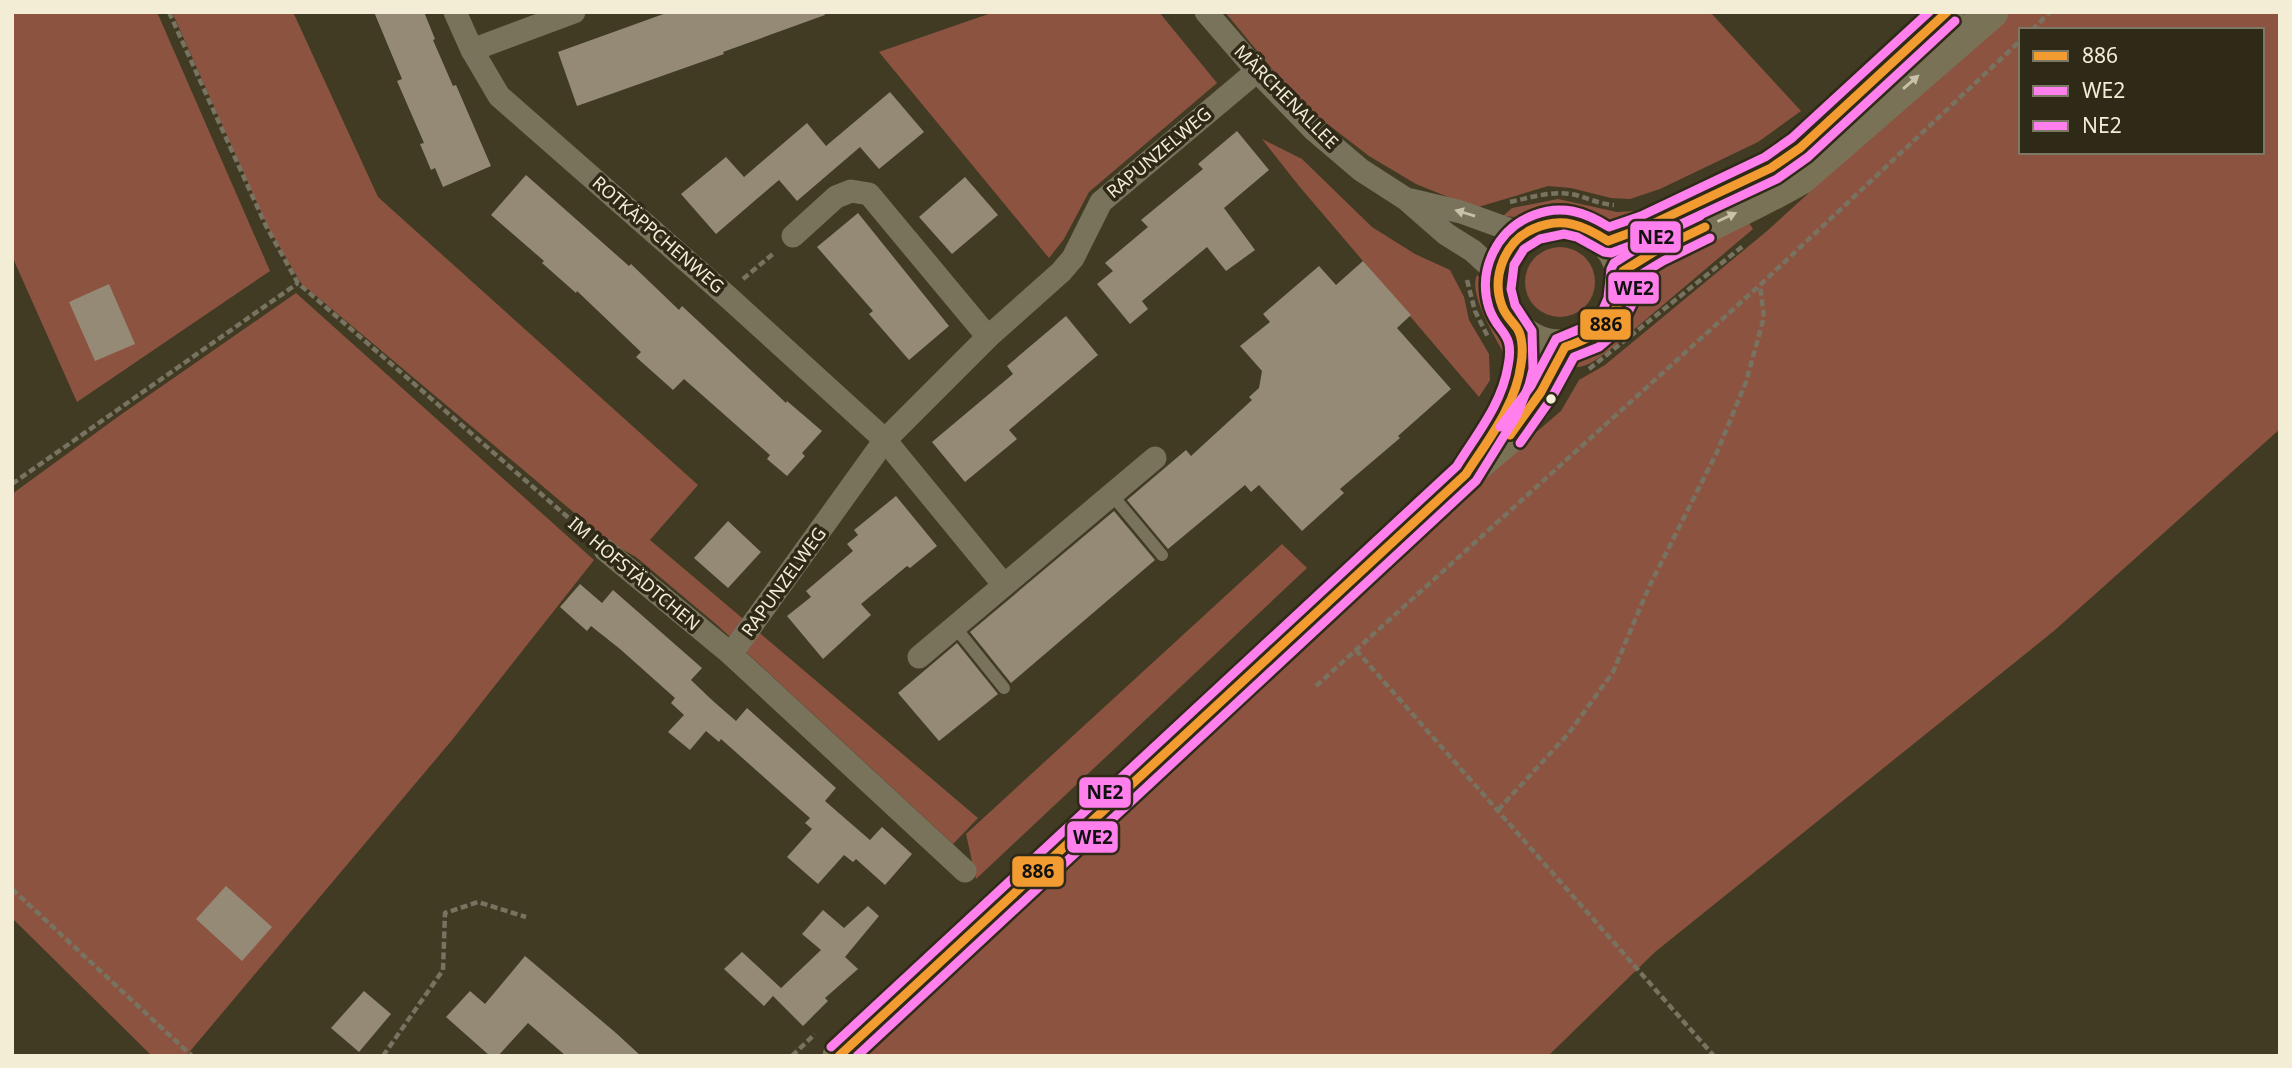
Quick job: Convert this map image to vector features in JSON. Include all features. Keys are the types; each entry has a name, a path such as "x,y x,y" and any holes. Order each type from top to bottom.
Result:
{"street":[{"name":"ROTKÄPPCHENWEG","path":"455,12 472,50 499,96 728,297 885,440"},
{"path":"472,50 574,12"},
{"name":"MÄRCHENALLEE","path":"1206,12 1257,71 1314,130 1361,170 1406,199 1446,234 1473,251 1498,274"},
{"path":"1608,241 1646,227 1771,168 1800,148 1947,12"},
{"path":"1623,271 1657,250 1772,195 1801,178 1992,12"},
{"name":"RAPUNZELWEG","path":"731,654 885,440 988,337 1061,272 1073,258 1101,201 1257,71"},
{"path":"793,236 836,197 851,191 869,194 988,337"},
{"name":"MÄRCHENALLEE","path":"1406,199 1489,221 1522,234"},
{"path":"839,1056 1466,474 1506,440 1534,407 1554,372 1576,359 1591,339 1611,322 1623,298 1623,271 1608,241 1582,224 1550,221 1522,234 1506,252 1498,274 1498,295 1506,315 1506,338 1522,363 1507,410 1466,474"},
{"path":"1506,338 1541,344 1576,359"},
{"path":"885,440 1004,585"},
{"path":"919,657 1155,458"},
{"name":"IM HOFSTÄDTCHEN","path":"605,550 731,654 965,871"}],"lane":[{"path":"1112,495 1162,555"},
{"path":"955,627 1004,688"}],"path":[{"name":"IM HOFSTÄDTCHEN","path":"169,12 265,226 298,283 605,550"},
{"path":"2034,28 2050,12"},
{"path":"1316,686 1760,285 2019,42"},
{"path":"1489,221 1505,204 1539,195 1575,195 1600,204 1627,207"},
{"path":"728,297 744,279 793,236"},
{"path":"1576,359 1744,245"},
{"path":"1473,251 1466,276 1475,312 1506,338"},
{"path":"12,484 298,283"},
{"path":"1498,810 1569,733 1613,672 1649,587 1717,452 1746,382 1764,317 1760,285"},
{"path":"1356,649 1714,1056"},
{"path":"12,889 192,1056"},
{"path":"383,1056 443,970 445,913 478,902 526,917"},
{"path":"792,1056 821,1028"}],"shaded area":[{"path":"12,12 157,12 270,271 77,402 12,256"},
{"path":"172,12 293,12 378,197 698,485 650,540 978,818 953,844 716,624 636,557 609,542 301,283 268,227"},
{"path":"994,12 1159,12 1217,83 1089,192 1064,239 1049,258 879,52"},
{"path":"1225,12 1710,12 1801,111 1758,142 1660,189 1630,199 1548,186 1475,208 1416,184 1369,156 1321,119 1281,80"},
{"path":"2007,12 2280,12 2280,429 2055,630 1655,952 1548,1056 863,1056 1521,445 1561,411 1579,380 1605,365 1767,231"},
{"path":"1846,98 1727,180 1611,223 1568,207 1553,207 1515,217 1503,216 1512,208 1558,199 1617,212 1636,211 1675,196 1764,154"},
{"path":"1262,139 1302,159 1372,227 1415,254 1450,270 1464,297 1469,320 1489,354 1490,380 1479,397 1299,186"},
{"path":"1747,220 1753,229 1611,349 1587,365 1571,367 1614,335 1630,310 1639,280"},
{"path":"1560,247 1585,257 1595,282 1585,307 1560,317 1535,307 1525,282 1535,257"},
{"path":"1477,275 1484,281 1490,313 1509,343 1504,354 1479,304 1475,283"},
{"path":"296,293 594,560 452,740 186,1056 152,1056 12,918 12,494"},
{"path":"1282,544 1307,568 976,879 966,834"}],"building":[{"path":"374,12 424,12 453,86 456,85 491,166 443,187 435,168 431,170 420,144 424,143 397,81 402,79"},
{"path":"669,12 824,12 825,15 577,106 558,52"},
{"path":"890,92 924,132 879,169 860,147 797,201 779,180 716,234 681,194 726,157 744,177 807,123 826,146"},
{"path":"1237,131 1269,170 1224,208 1255,250 1226,271 1207,247 1142,301 1148,309 1130,324 1097,284 1113,271 1105,263 1148,227 1141,220 1203,169 1198,164"},
{"path":"526,175 629,266 631,264 679,310 682,306 786,403 787,401 822,431 802,453 805,456 787,476 767,459 770,455 684,379 673,390 636,357 641,352 491,215"},
{"path":"965,177 998,215 952,254 919,217"},
{"path":"858,213 949,326 909,360 869,314 873,311 817,247"},
{"path":"1363,261 1411,315 1397,328 1451,389 1398,436 1400,438 1340,489 1344,493 1302,531 1259,485 1251,492 1245,485 1168,549 1127,500 1186,450 1191,456 1252,400 1249,397 1259,388 1262,371 1240,346 1270,322 1263,314 1319,266 1336,285"},
{"path":"109,284 135,344 95,361 69,302"},
{"path":"1066,316 1098,355 1009,430 1017,439 965,482 932,442 1013,374 1007,366"},
{"path":"896,496 937,546 910,568 907,566 861,604 871,615 823,659 787,616 811,597 806,591 853,551 847,544 858,535 854,530"},
{"path":"1114,511 1155,560 1011,683 970,632"},
{"path":"728,521 761,552 728,588 694,558"},
{"path":"580,584 602,603 613,590 702,668 691,680 713,701 736,721 747,708 836,788 825,801 870,840 882,827 912,854 885,885 856,859 853,862 844,855 818,884 787,857 812,829 805,823 810,818 721,739 719,742 706,731 690,750 668,732 684,715 671,703 675,698 591,626 587,631 560,607"},
{"path":"957,643 998,694 939,741 898,693"},
{"path":"226,886 272,927 242,961 196,919"},
{"path":"868,906 879,916 845,957 858,969 825,998 828,1001 803,1026 773,996 764,1006 724,969 742,952 781,988 779,990 821,950 802,934 823,910 844,928"},
{"path":"525,956 641,1056 566,1056 528,1023 498,1056 490,1056 446,1017 470,991 485,1004"},
{"path":"364,991 391,1014 359,1052 331,1028"}],"transit line":[{"name":"NE2","path":"831,1047 1457,466 1494,406 1505,380 1509,346 1489,308 1486,279 1493,253 1510,230 1534,215 1554,210 1573,211 1609,227 1641,216 1765,157 1792,138 1929,12"},
{"name":"886","path":"839,1056 1466,474 1500,422 1518,379 1522,355 1521,340 1517,328 1503,309 1498,283 1503,261 1515,242 1533,229 1553,223 1572,224 1608,241 1646,227 1771,168 1800,148 1947,12"},
{"name":"WE2","path":"857,1056 1476,481 1517,415 1533,369 1532,331 1515,305 1511,289 1514,265 1524,249 1540,239 1564,234 1611,253 1651,238 1777,179 1808,157 1955,21"},
{"name":"NE2","path":"1500,427 1531,386 1556,339 1587,326 1601,314 1608,298 1614,263 1652,239 1700,216"},
{"name":"886","path":"1510,435 1541,392 1565,347 1592,335 1609,321 1619,300 1623,271 1657,250 1705,227"},
{"name":"WE2","path":"1520,443 1551,399 1574,357 1599,347 1620,329 1632,304 1635,278 1710,238"}]}
